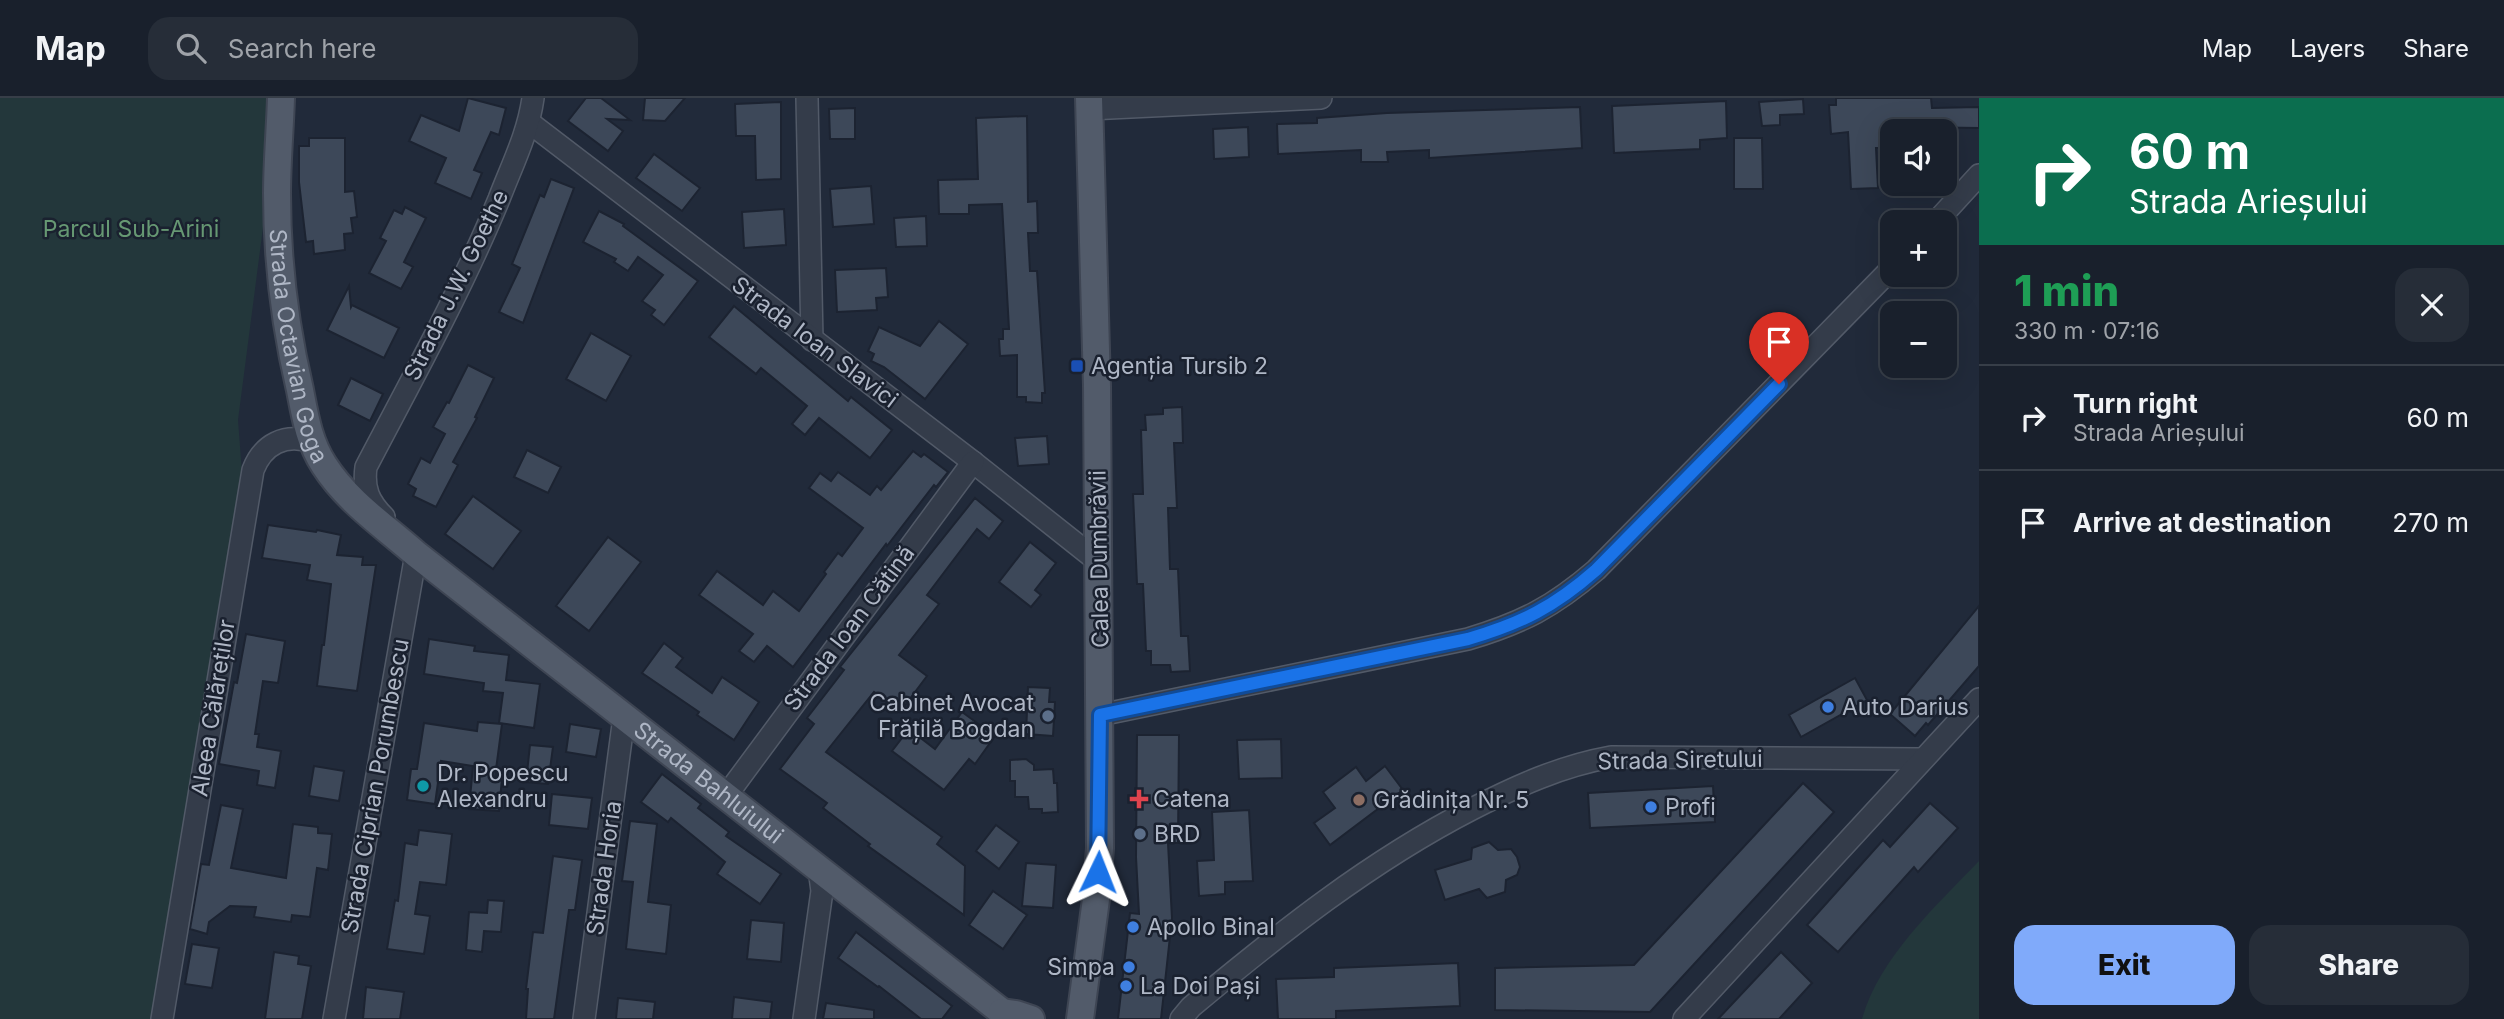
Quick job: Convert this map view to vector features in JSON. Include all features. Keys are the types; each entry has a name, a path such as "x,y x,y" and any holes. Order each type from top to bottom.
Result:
{"main road":[{"name":"Strada Octavian Goga","path":"282,98 277,193 279,251 297,377 317,452 353,501 416,554"},
{"name":"Calea Dumbrăvii","path":"1080,1019 1098,872 1100,715 1089,104"},
{"name":"Strada Bahluiului","path":"416,554 1004,1016 1016,1014 1031,1019"}],"street":[{"name":"Strada J.W. Goethe","path":"366,467 456,294 489,222 530,123 533,98"},
{"path":"807,98 812,340"},
{"path":"1089,104 1321,98"},
{"name":"Strada Ioan Slavici","path":"530,123 973,462 1099,562"},
{"path":"1947,210 1979,175"},
{"path":"1100,715 1468,639 1506,628 1539,612 1568,594 1596,570 1880,280"},
{"name":"Aleea Călăreților","path":"162,1019 253,470 261,453 275,443 294,438 317,452"},
{"path":"317,452 345,471 366,467 367,496 416,554"},
{"name":"Strada Ioan Cătină","path":"726,796 973,462"},
{"name":"Strada Ciprian Porumbescu","path":"334,1019 416,554"},
{"path":"1684,1019 1979,699"},
{"name":"Strada Horia","path":"584,1019 624,717"},
{"name":"Strada Siretului","path":"1181,1019 1191,1007 1287,928 1360,875 1459,816 1503,793 1559,770 1585,761 1611,757 1923,759"},
{"path":"804,1019 822,891 819,869"}],"green space":[{"name":"Parcul Sub-Arini","path":"0,98 273,98 268,189 238,420 245,512 162,1019 0,1019"},
{"path":"1979,861 1979,1019 1862,1019 1881,975 1895,954"}],"building":[{"path":"468,98 506,108 499,135 491,132 474,170 482,173 471,199 435,183 446,158 409,141 421,115 459,131"},
{"path":"586,98 601,98 630,120 607,119 623,131 608,151 568,121"},
{"path":"645,98 685,98 665,121 643,120"},
{"path":"1836,98 1931,98 1932,108 1979,107 1979,128 1957,128 1957,119 1880,119 1880,148 1876,148 1878,188 1851,189 1848,132 1831,134 1829,105 1836,105"},
{"path":"1803,99 1804,114 1780,115 1780,125 1762,126 1759,102"},
{"path":"1726,101 1727,138 1700,140 1700,149 1614,153 1612,106"},
{"path":"781,102 781,179 756,180 755,136 736,136 735,104"},
{"path":"1580,107 1582,148 1429,158 1429,150 1387,152 1388,162 1361,162 1361,150 1278,154 1277,124 1317,123 1317,118 1387,113"},
{"path":"855,108 855,139 830,139 829,109"},
{"path":"1027,116 1028,202 1037,201 1038,233 1028,233 1030,271 1037,271 1045,393 1042,393 1042,403 1026,402 1026,397 1017,397 1017,355 1000,356 999,339 1003,339 1003,329 1009,329 1002,204 969,205 969,214 939,214 938,180 978,179 976,118"},
{"path":"1248,127 1249,157 1214,159 1213,129"},
{"path":"309,138 345,138 345,192 354,191 357,217 351,218 353,233 344,234 345,250 314,254 313,241 306,242 299,182 299,146 309,146"},
{"path":"1734,138 1762,138 1763,189 1734,189"},
{"path":"654,154 700,188 682,211 636,178"},
{"path":"551,179 574,188 523,323 499,312 520,268 512,264 540,195 544,197"},
{"path":"871,186 874,224 833,227 830,189"},
{"path":"405,207 426,218 404,262 413,267 401,289 369,273 386,241 380,238 394,210 402,214"},
{"path":"784,209 786,245 744,248 742,212"},
{"path":"599,211 624,224 623,226 698,281 664,325 651,315 655,310 642,301 663,275 638,257 628,271 614,262 616,259 583,242"},
{"path":"926,216 927,246 896,247 894,218"},
{"path":"886,268 888,297 876,298 877,310 837,312 835,270"},
{"path":"349,286 351,307 352,305 399,328 384,358 327,330"},
{"path":"734,306 848,401 851,397 892,430 870,458 819,418 805,435 792,424 807,406 761,368 756,374 709,337"},
{"path":"939,321 968,344 925,399 884,367 871,361 874,354 868,351 879,327 920,346"},
{"path":"591,333 631,356 606,401 566,379"},
{"path":"468,365 494,378 475,417 477,418 453,462 458,465 436,507 413,496 416,489 408,484 421,458 430,463 445,434 433,427 447,402 449,403"},
{"path":"351,378 383,394 370,421 338,405"},
{"path":"1182,407 1183,443 1174,443 1177,508 1168,508 1170,569 1178,569 1181,636 1188,636 1190,671 1171,672 1170,665 1151,665 1151,651 1146,651 1143,584 1137,584 1133,494 1143,494 1141,430 1146,430 1145,415 1163,414 1163,408"},
{"path":"1047,436 1049,464 1018,466 1015,438"},
{"path":"527,450 561,467 548,493 514,477"},
{"path":"913,451 921,457 924,454 948,472 936,487 934,485 887,546 886,544 793,667 767,646 754,662 739,651 753,634 699,595 717,571 763,605 773,591 799,611 838,553 842,556 863,528 809,488 820,473 831,481 838,472 870,495 877,486 881,490"},
{"path":"473,496 521,531 493,569 445,534"},
{"path":"975,498 1003,521 989,539 977,529 927,595 939,604 899,655 927,676 900,712 874,692 826,752 942,837 937,844 965,866 964,915 868,846 870,844 823,808 827,803 780,769 814,724 807,718 844,670 840,667"},
{"path":"268,525 341,535 337,555 363,557 362,565 376,565 357,691 317,686 331,584 307,580 310,565 262,558"},
{"path":"608,537 641,562 589,631 556,606"},
{"path":"1030,542 1056,563 1035,590 1041,595 1031,607 999,582"},
{"path":"1979,606 1979,666 1928,725 1926,723 1915,736 1890,714"},
{"path":"246,634 285,641 278,683 263,681 255,734 259,734 257,747 281,751 275,788 257,785 259,771 219,764"},
{"path":"429,639 475,646 474,651 509,655 506,680 540,684 534,728 499,723 503,693 483,691 484,683 424,674"},
{"path":"664,643 683,658 676,667 712,693 722,677 759,702 734,740 642,673"},
{"name":"Auto Darius","path":"1855,678 1867,700 1801,737 1789,715"},
{"path":"1028,687 1050,688 1049,702 1055,702 1053,736 1026,734"},
{"path":"962,712 995,736 975,764 969,759 944,790 892,751 909,729 935,749"},
{"path":"478,722 502,724 495,777 502,778 499,811 469,809 473,766 441,761 435,804 407,800 411,769 417,769 424,723 477,731"},
{"path":"570,724 601,729 596,757 566,752"},
{"path":"1137,735 1179,735 1178,843 1168,843 1172,918 1161,1019 1118,1019 1130,913 1139,914 1136,857"},
{"path":"1281,739 1282,778 1239,779 1237,740"},
{"path":"530,745 553,747 548,784 526,782"},
{"path":"1026,759 1034,765 1034,770 1053,769 1054,783 1057,783 1058,812 1042,813 1042,809 1029,809 1028,797 1015,797 1015,781 1010,781 1010,760"},
{"path":"314,766 344,771 339,801 309,796"},
{"name":"Grădinița Nr. 5","path":"1385,766 1403,790 1330,845 1314,823 1335,808 1323,792 1356,767 1366,781"},
{"path":"662,774 701,804 698,808 729,832 726,836 781,874 760,904 717,874 725,862 671,818 668,822 641,802"},
{"path":"1803,783 1834,812 1650,1012 1495,1010 1495,968 1634,965"},
{"name":"Profi","path":"1713,786 1715,822 1590,828 1588,793"},
{"path":"552,794 592,798 588,829 549,825"},
{"path":"1930,803 1958,828 1918,872 1914,867 1838,952 1807,925 1883,840 1890,847"},
{"path":"221,805 243,809 231,868 286,878 293,824 318,827 318,833 332,834 328,870 317,868 310,917 292,915 291,922 254,917 256,907 230,906 209,922 207,934 190,929 201,864 209,865"},
{"path":"1249,810 1253,881 1225,882 1225,894 1199,896 1197,861 1214,860 1212,812"},
{"path":"630,821 657,824 648,902 671,905 666,954 626,949 633,882 622,881"},
{"path":"996,825 1019,842 999,869 976,851"},
{"path":"419,830 452,834 446,885 420,882 415,914 430,916 424,954 387,949 395,900 398,901 405,843 417,845"},
{"path":"1489,842 1498,850 1511,849 1517,857 1520,867 1517,875 1506,880 1505,892 1487,898 1479,889 1445,900 1435,870 1471,859 1472,848"},
{"path":"553,856 582,860 575,910 569,910 554,1019 526,1019 526,989 533,932 543,933"},
{"path":"1026,863 1056,865 1053,908 1022,906"},
{"path":"993,891 1027,915 1003,949 969,925"},
{"path":"488,900 504,901 501,932 484,931 482,952 466,950 469,912 487,913"},
{"path":"751,920 784,923 781,962 747,959"},
{"path":"856,932 952,1006 942,1019 921,1019 838,958"},
{"path":"192,944 219,948 212,988 185,984"},
{"path":"274,952 299,956 298,964 311,966 302,1019 265,1019"},
{"path":"1781,952 1812,983 1779,1019 1718,1019"},
{"path":"1458,963 1460,1006 1336,1011 1336,1019 1278,1019 1276,979 1334,977 1334,968"},
{"path":"366,987 404,992 400,1019 363,1019"},
{"path":"734,997 772,1002 770,1019 732,1019"},
{"path":"618,998 655,1002 653,1019 616,1019"},
{"path":"826,1003 874,1010 874,1019 823,1019"}],"place":[{"name":"Agenția Tursib 2","path":"1077,366"},
{"name":"Auto Darius","path":"1828,707"},
{"name":"Cabinet Avocat Frățilă Bogdan","path":"1048,716"},
{"name":"Dr. Popescu Alexandru","path":"423,786"},
{"name":"Catena","path":"1139,799"},
{"name":"Grădinița Nr. 5","path":"1359,800"},
{"name":"Profi","path":"1651,807"},
{"name":"BRD","path":"1140,834"},
{"name":"Apollo Binal","path":"1133,927"},
{"name":"Simpa","path":"1129,967"},
{"name":"La Doi Pași","path":"1126,986"}],"route":[{"path":"1098,872 1100,715 1468,639 1506,628 1539,612 1568,594 1596,570 1779,384"}]}
